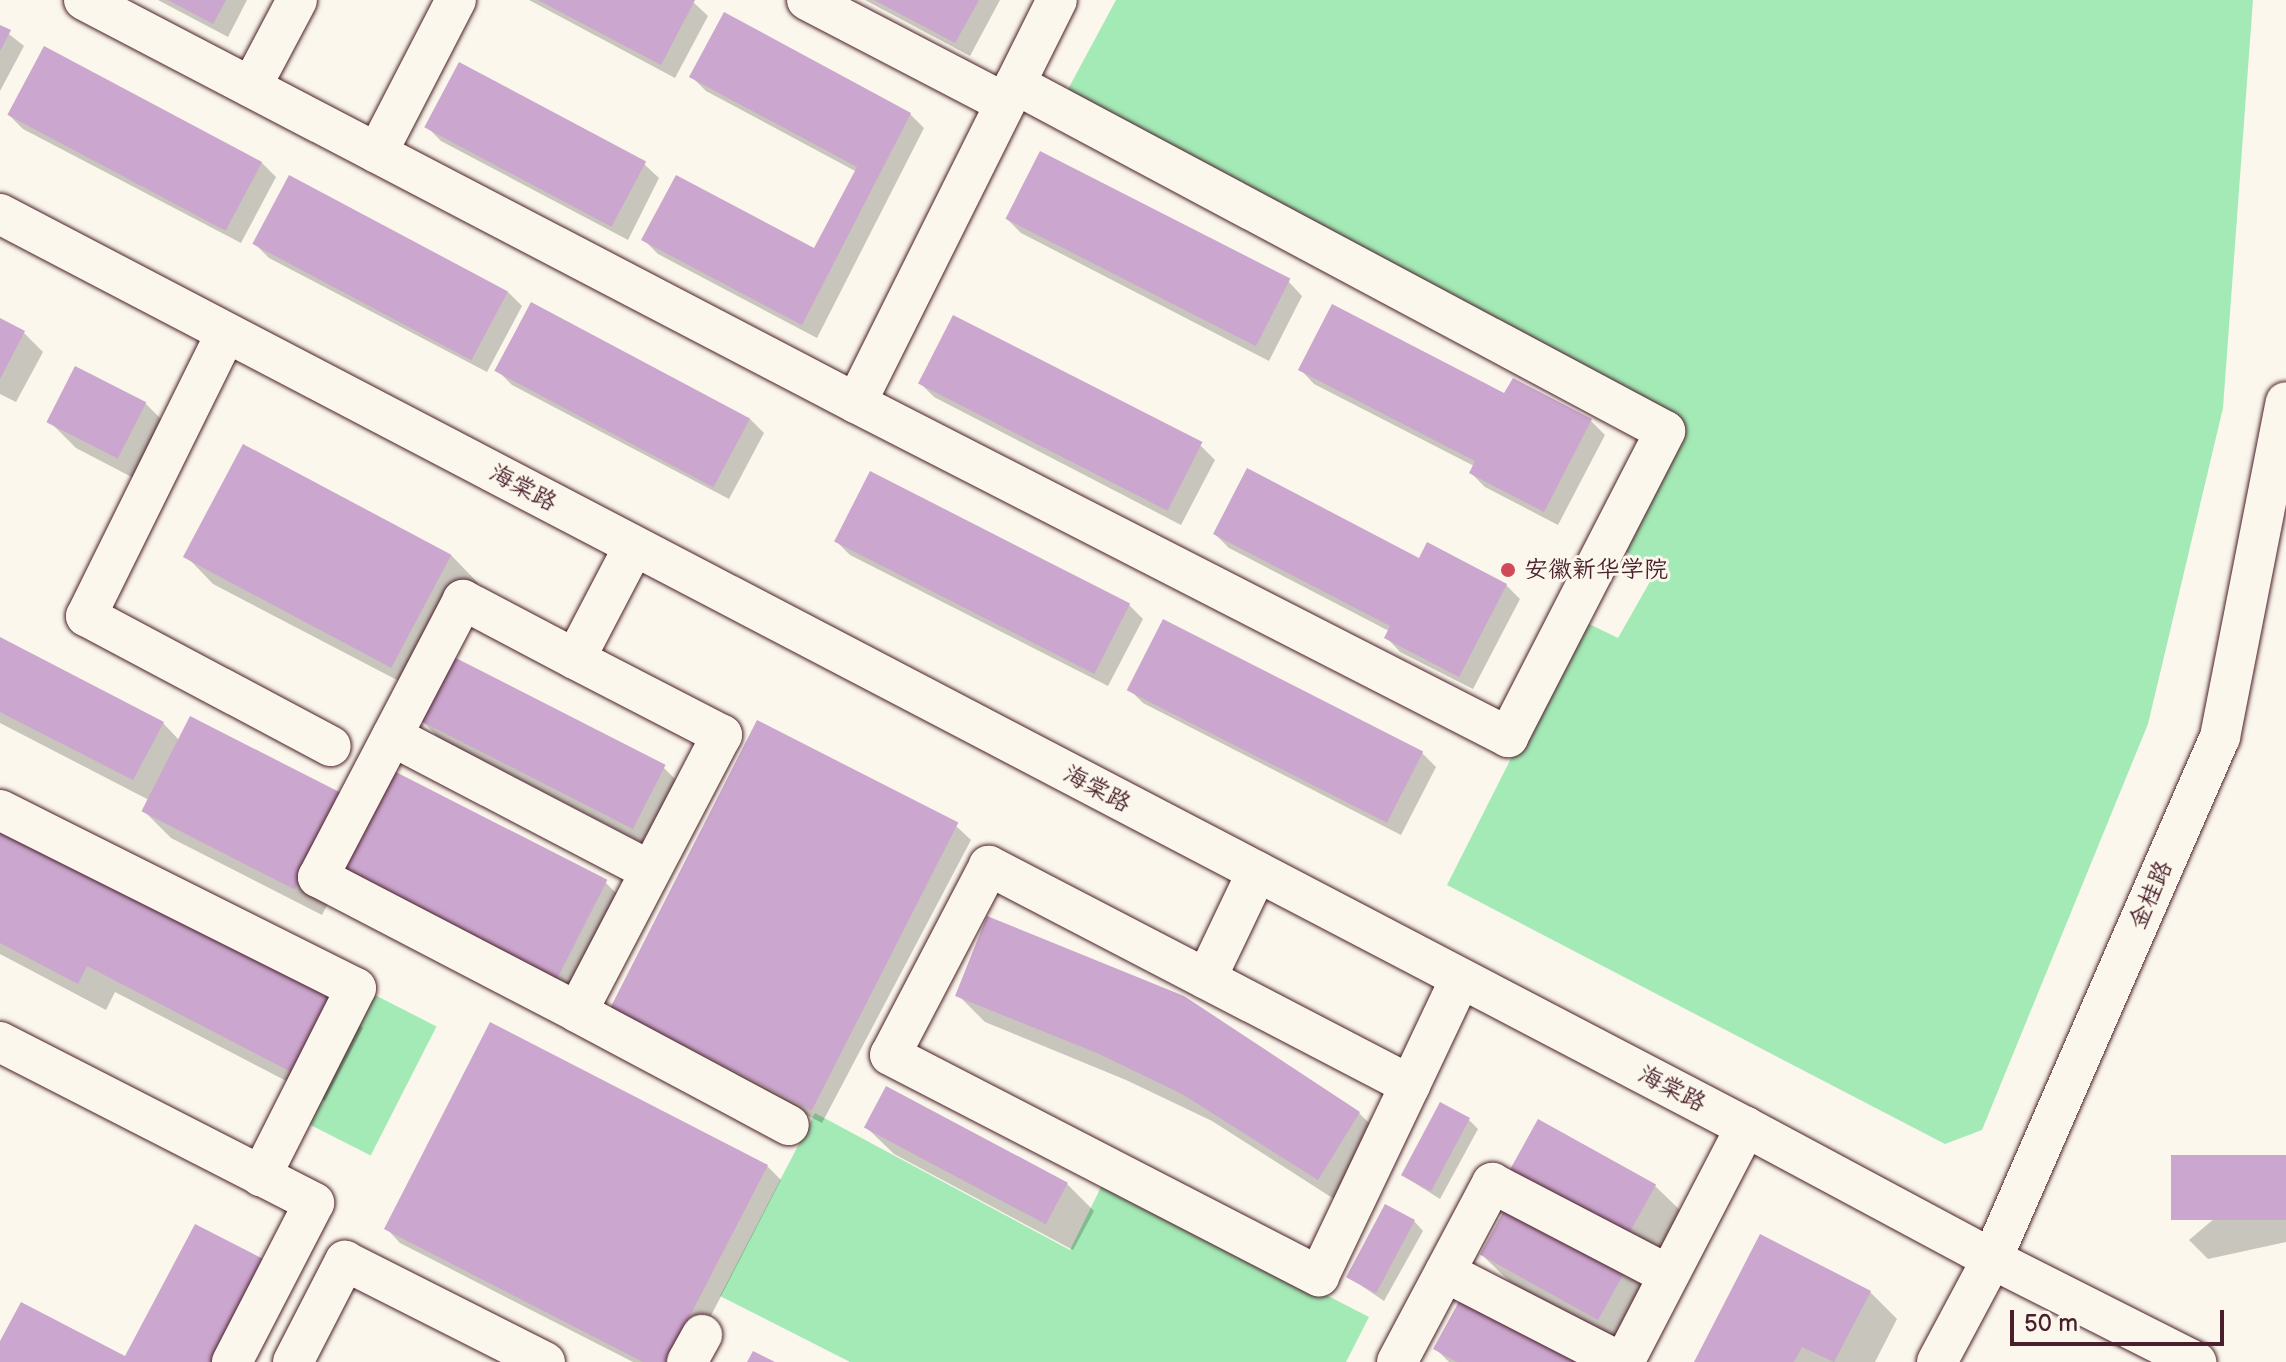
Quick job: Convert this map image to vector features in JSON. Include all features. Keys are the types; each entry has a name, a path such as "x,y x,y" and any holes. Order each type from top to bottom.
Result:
{"street":[{"path":"84,0 856,403 1508,737 1665,431 1010,93 807,0"},
{"path":"251,87 297,0"},
{"path":"377,153 456,0"},
{"path":"856,403 1057,0"},
{"name":"海棠路","path":"0,214 1746,1127 1992,1259 2196,1362"},
{"path":"226,333 86,616 331,746"},
{"name":"金桂路","path":"1937,1362 1992,1259 2220,737 2286,402"},
{"path":"575,659 634,546"},
{"path":"577,1012 722,735 463,600 318,877 789,1125"},
{"path":"392,736 650,871"},
{"path":"0,810 356,988 261,1176"},
{"path":"1410,1085 989,866 890,1055 1319,1276 1410,1085 1460,979"},
{"path":"1206,979 1257,872"},
{"path":"0,1042 314,1203 232,1362"},
{"path":"1445,1272 1622,1362 1746,1127"},
{"path":"1397,1362 1492,1183 1669,1275"},
{"path":"293,1362 345,1261 545,1362"}],"green space":[{"path":"1116,0 2253,0 2223,408 2148,724 1982,1130 1945,1144 1447,885 1581,620 1618,638 1656,571 1620,548 1686,428 1067,91"},
{"path":"367,991 436,1026 371,1156 301,1120"},
{"path":"815,1113 1070,1250 1104,1181 1369,1317 1346,1362 850,1362 720,1296"}],"building":[{"path":"168,0 226,0 213,24"},
{"path":"538,0 695,0 661,65"},
{"path":"874,0 979,0 955,43"},
{"path":"724,12 911,113 802,325 641,240 676,175 814,248 857,167 689,77"},
{"path":"0,25 11,30 0,51"},
{"path":"44,46 262,162 225,231 7,115"},
{"path":"459,62 646,162 611,227 424,127"},
{"path":"1040,151 1290,279 1256,346 1005,219"},
{"path":"289,175 508,291 471,360 252,244"},
{"path":"531,302 750,418 713,487 494,371"},
{"path":"1332,304 1504,393 1513,378 1592,419 1544,512 1469,473 1475,461 1298,370"},
{"path":"953,315 1202,442 1168,511 918,384"},
{"path":"0,318 25,331 0,379"},
{"path":"75,366 146,402 118,458 46,422"},
{"path":"243,444 451,555 391,668 183,557"},
{"path":"1247,468 1419,558 1427,542 1507,584 1459,677 1384,638 1390,626 1213,534"},
{"path":"870,471 1130,604 1094,674 834,541"},
{"path":"1163,619 1423,752 1387,823 1127,690"},
{"path":"0,637 164,722 133,780 0,712"},
{"path":"450,655 666,765 633,829 417,719"},
{"path":"190,716 343,794 295,889 141,811"},
{"path":"757,720 958,823 812,1110 610,1008"},
{"path":"390,769 607,880 557,979 340,868"},
{"path":"0,825 337,999 297,1075 87,966 78,984 0,943"},
{"path":"987,916 1184,996 1360,1112 1318,1180 1182,1094 1097,1053 955,996"},
{"path":"490,1022 768,1165 666,1362 643,1362 384,1229"},
{"path":"886,1086 1068,1183 1046,1224 864,1127"},
{"path":"1440,1102 1470,1118 1431,1191 1401,1175"},
{"path":"1538,1119 1656,1184 1627,1237 1509,1171"},
{"path":"2171,1155 2286,1155 2286,1220 2171,1220"},
{"path":"1509,1202 1627,1267 1598,1320 1480,1254"},
{"path":"1385,1204 1415,1220 1376,1293 1346,1277"},
{"path":"195,1224 267,1261 214,1362 0,1362 0,1341 21,1302 125,1356"},
{"path":"1760,1234 1871,1291 1834,1362 1802,1347 1794,1362 1694,1362"},
{"path":"1462,1296 1582,1362 1457,1362 1433,1349"},
{"path":"753,1351 775,1362 747,1362"}],"place":[{"name":"安徽新华学院","path":"1508,570"}]}
